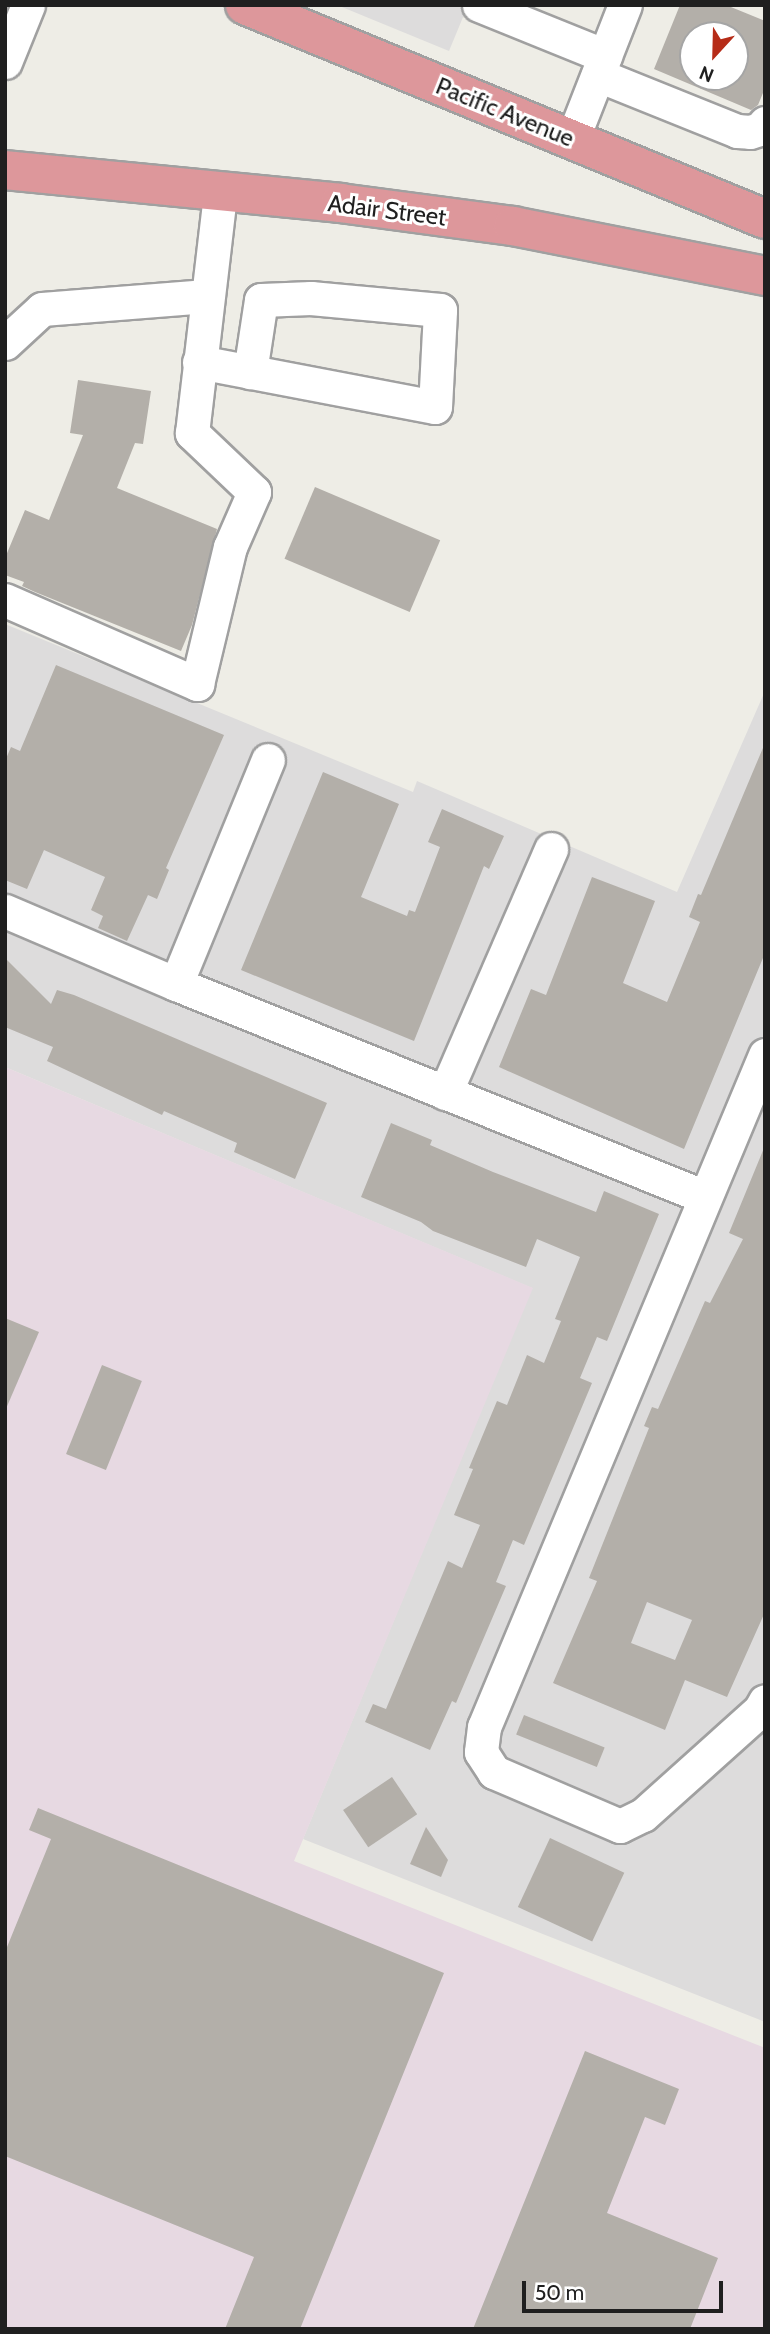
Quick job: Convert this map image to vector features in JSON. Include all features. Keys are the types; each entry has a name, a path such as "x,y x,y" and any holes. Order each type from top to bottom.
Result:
{"highway":[{"name":"Pacific Avenue","path":"245,5 765,219"},
{"name":"Adair Street","path":"5,170 340,203 513,226 765,276"}],"street":[{"path":"5,62 28,5"},
{"path":"479,5 737,131 750,132 760,129 765,123"},
{"path":"572,140 625,5"},
{"path":"5,600 197,684 230,547 254,492 192,433 220,193"},
{"path":"5,343 41,309 206,296"},
{"path":"199,362 250,372 435,407 440,310 312,298 261,299 250,372"},
{"path":"176,984 268,760"},
{"path":"445,1093 551,849"},
{"path":"5,911 176,984 705,1197"},
{"path":"765,1055 484,1727 481,1752 494,1772 620,1826 643,1815 760,1710 765,1701"}],"shaded area":[{"path":"337,5 468,5 449,51"},
{"path":"5,624 413,792 417,781 677,892 765,691 765,2022 303,1839 532,1288 5,1067"},
{"path":"5,1067 533,1288 294,1861 765,2048 765,2329 5,2329"}],"building":[{"path":"680,5 726,5 765,21 765,88 758,105 751,110 706,91 749,91 749,21 679,21 679,80 654,69"},
{"path":"78,380 151,391 143,444 135,443 117,488 217,529 192,625 181,651 35,592 22,586 24,582 5,575 5,558 25,510 49,520 83,435 70,433"},
{"path":"315,487 440,540 410,612 285,559"},
{"path":"56,665 224,735 166,868 169,870 157,899 148,895 127,941 98,928 103,916 91,910 105,877 44,850 27,889 5,880 5,761 11,747 20,751"},
{"path":"765,743 765,953 684,1149 499,1067 531,989 546,995 592,877 655,901 623,983 667,1002 700,922 689,917 698,894 701,895"},
{"path":"323,772 399,804 361,897 407,916 409,910 415,912 440,847 428,842 442,809 504,836 489,869 484,866 414,1041 241,970"},
{"path":"5,958 51,1004 57,990 74,995 327,1103 295,1179 234,1152 237,1143 164,1111 162,1115 47,1061 53,1047 5,1027"},
{"path":"391,1123 432,1140 430,1145 596,1212 604,1191 659,1214 607,1341 597,1337 580,1378 592,1383 524,1545 513,1540 496,1582 506,1586 456,1703 452,1701 430,1750 365,1722 373,1704 386,1709 448,1561 462,1568 480,1525 454,1515 473,1469 469,1468 497,1401 507,1405 527,1355 544,1363 561,1321 555,1319 580,1257 537,1239 526,1267 433,1231 421,1222 361,1197"},
{"path":"764,1148 765,1612 727,1697 685,1680 665,1730 553,1683 597,1581 589,1578 649,1428 644,1426 652,1407 658,1409 705,1301 710,1303 743,1239 729,1233","holes":["647,1602 692,1620 675,1660 631,1643"]},
{"path":"5,1318 39,1332 5,1411"},
{"path":"102,1365 142,1381 106,1470 66,1454"},
{"path":"524,1715 605,1748 597,1767 516,1734"},
{"path":"392,1777 417,1814 368,1847 343,1810"},
{"path":"38,1808 444,1973 300,2329 225,2329 254,2257 5,2156 5,1952 51,1839 29,1830"},
{"path":"426,1827 448,1860 441,1877 410,1864"},
{"path":"550,1838 624,1873 592,1942 518,1907"},
{"path":"585,2051 679,2089 665,2125 645,2117 607,2213 718,2258 690,2329 473,2329"}]}
